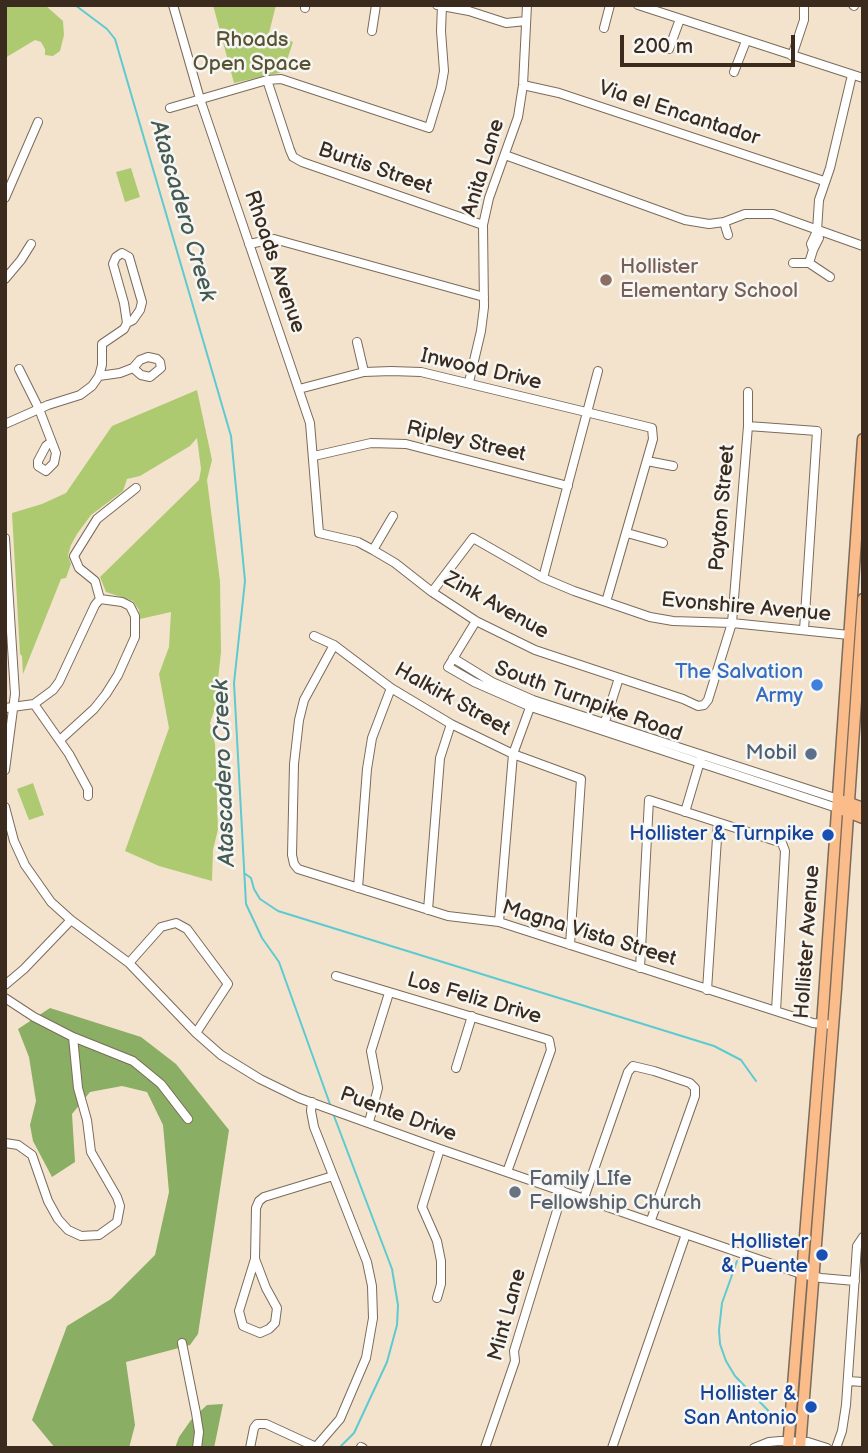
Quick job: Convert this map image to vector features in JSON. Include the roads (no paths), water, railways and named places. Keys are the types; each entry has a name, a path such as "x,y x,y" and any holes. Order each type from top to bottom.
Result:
{"main road":[{"name":"Hollister Avenue","path":"843,805 849,635 863,439"},
{"name":"Hollister Avenue","path":"794,1445 843,805 863,599"},
{"name":"South Turnpike Road","path":"843,805 863,808"},
{"name":"South Turnpike Road","path":"843,805 863,818"}],"street":[{"name":"Rhoads Avenue","path":"173,5 200,99 310,423 319,533"},
{"path":"372,31 376,5"},
{"path":"436,5 469,11 506,23 526,21"},
{"name":"Anita Lane","path":"469,382 481,331 484,297 483,225 489,198 518,117 523,85 527,5"},
{"path":"604,29 610,5"},
{"path":"638,5 863,78"},
{"path":"792,56 804,20 804,5"},
{"path":"170,108 267,80 287,80 429,128 442,88 444,71 442,6"},
{"path":"669,49 680,19"},
{"path":"734,72 746,41"},
{"path":"809,263 813,250 811,244 817,231 819,200 830,168 852,75"},
{"name":"Burtis Street","path":"267,80 293,157 310,166 483,225"},
{"name":"Via el Encantador","path":"523,85 559,93 824,181"},
{"path":"5,198 38,122"},
{"path":"505,155 685,220 699,223 724,222 760,212 773,214 863,246"},
{"path":"724,222 728,235"},
{"path":"249,244 274,239 484,297"},
{"path":"5,279 31,244"},
{"path":"5,424 80,395 92,386 99,376 103,357 102,344 124,329 127,323 113,264 116,257 122,253 129,257 142,302 133,320 127,323"},
{"path":"793,263 809,263 830,276"},
{"path":"357,342 364,372"},
{"path":"99,376 133,368"},
{"path":"19,369 50,438"},
{"path":"543,578 598,371"},
{"name":"Inwood Drive","path":"299,389 364,372 421,372 587,414 654,427 647,461"},
{"name":"Payton Street","path":"704,705 708,700 732,624 748,426 748,392"},
{"path":"748,426 817,431 804,630"},
{"name":"Ripley Street","path":"314,456 371,443 406,444 568,486"},
{"path":"606,602 647,461 673,466"},
{"path":"9,708 34,704 59,682 82,630 100,599 95,581 79,568 74,556 97,519 135,488"},
{"path":"373,550 393,516"},
{"name":"Zink Avenue","path":"319,533 358,542 373,550 476,621 535,650 698,706 704,705"},
{"path":"626,533 663,543"},
{"name":"Evonshire Avenue","path":"432,592 472,535 543,578 650,617 849,635"},
{"path":"5,538 10,678 5,770"},
{"path":"60,740 94,709 106,694 118,676 135,637 135,615 130,606 100,599"},
{"name":"South Turnpike Road","path":"476,621 448,667 483,687 843,805"},
{"name":"Halkirk Street","path":"314,636 334,645 391,688 451,724 513,754 581,779 570,945"},
{"name":"Magna Vista Street","path":"334,645 304,700 299,720 292,855 298,869 448,916 499,922 776,1012 827,1025"},
{"path":"603,727 619,678"},
{"path":"358,888 372,738 391,688"},
{"path":"499,922 513,754 532,703"},
{"path":"34,704 60,740 88,789 88,796"},
{"path":"428,910 440,758 451,724"},
{"path":"685,812 701,759"},
{"path":"640,968 649,800 782,843 784,847 776,1012"},
{"name":"Puente Drive","path":"5,807 14,841 39,887 71,920 129,963 221,1055 260,1079 312,1102 440,1149 686,1234 807,1275 855,1282"},
{"path":"707,990 718,823"},
{"path":"5,985 71,920"},
{"path":"129,963 162,927 176,923 187,929 228,984 197,1033"},
{"name":"Los Feliz Drive","path":"336,976 554,1042 507,1172"},
{"path":"369,1122 378,1088 372,1051 389,993"},
{"path":"5,998 73,1037 134,1060 169,1094 188,1119"},
{"path":"456,1068 472,1016"},
{"path":"5,1143 18,1145 32,1155 48,1200 58,1219 68,1230 81,1236 99,1236 117,1222 120,1206 117,1197 91,1152 87,1120 78,1088 73,1037"},
{"path":"584,1198 631,1064 690,1083 696,1086 695,1096 651,1220"},
{"path":"250,1448 257,1424 266,1424 316,1447 340,1419 366,1358 373,1318 372,1286 367,1262 314,1127 312,1102"},
{"path":"437,1298 441,1284 441,1261 437,1241 422,1207 440,1149"},
{"path":"255,1259 277,1308 275,1323 270,1329 260,1333 243,1326 239,1311 255,1259 256,1208 259,1201 264,1196 333,1176"},
{"name":"Mint Lane","path":"485,1448 515,1361 514,1351 563,1191"},
{"path":"612,1448 686,1234"},
{"path":"836,1448 842,1431 858,1314 855,1282 857,1246 863,1237"},
{"path":"182,1343 197,1413 197,1448"},
{"path":"848,1381 863,1382"},
{"path":"754,1448 769,1442 827,1448"}],"waterway":[{"name":"Atascadero Creek","path":"75,5 107,29 115,39 231,436 245,581 234,683 246,904 262,938 279,962 331,1107"},
{"path":"244,873 251,878 260,899 278,911 714,1046 741,1060 756,1081"},
{"name":"Atascadero Creek","path":"334,1116 392,1269 398,1305 397,1325 387,1362 354,1433 339,1448"},
{"path":"737,1261 722,1303 720,1344 735,1376 781,1424"}],"place":[{"name":"Hollister Elementary School","path":"606,280"},
{"name":"The Salvation Army","path":"817,685"},
{"name":"Mobil","path":"811,754"},
{"name":"Hollister & Turnpike","path":"828,835"},
{"name":"Family LIfe Fellowship Church","path":"515,1192"},
{"name":"Hollister & Puente","path":"822,1255"},
{"name":"Hollister & San Antonio","path":"811,1407"}],"park label":[{"name":"Rhoads Open Space","path":"252,53"}]}
